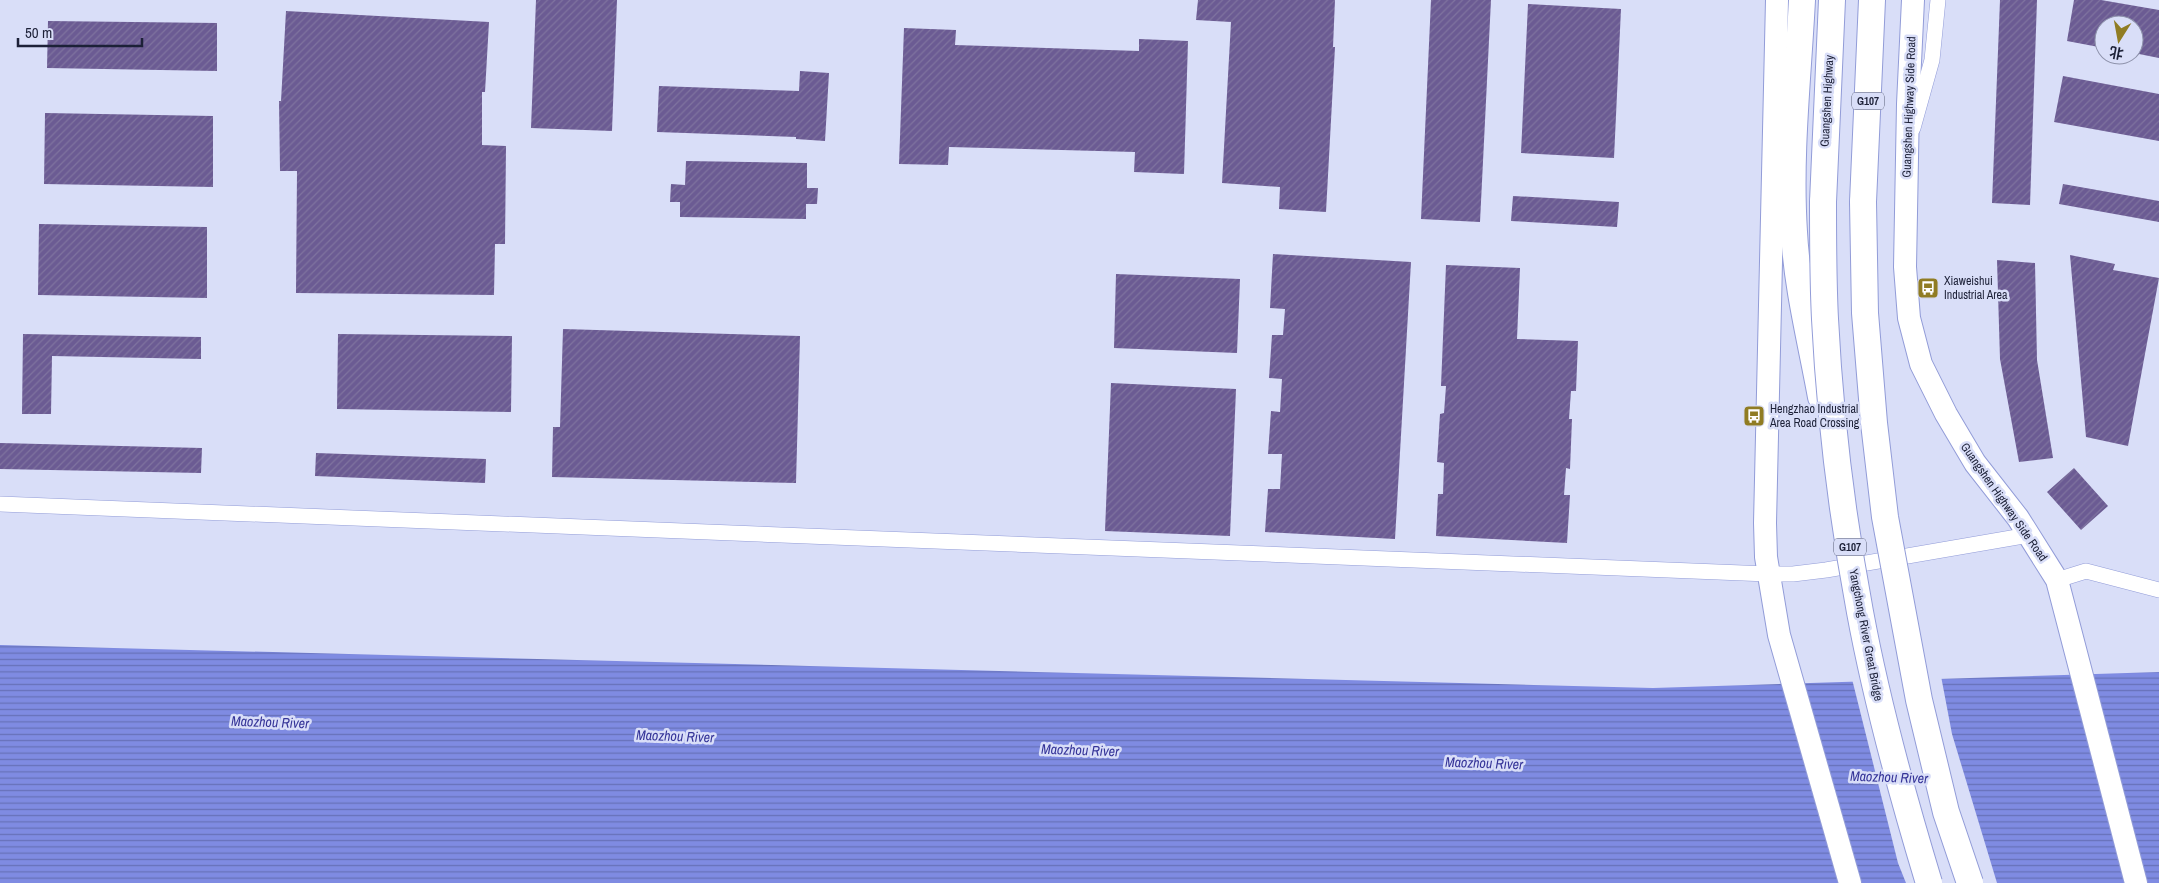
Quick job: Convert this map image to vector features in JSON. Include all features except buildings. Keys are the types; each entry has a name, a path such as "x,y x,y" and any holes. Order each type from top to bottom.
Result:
{"highway":[{"path":"1802,0 1792,193 1798,280 1842,498"},
{"name":"Guangshen Highway","path":"1823,202 1832,0"},
{"name":"G107","path":"1872,0 1863,202 1866,322 1874,423 1885,517 1920,700 1946,812 1970,883"},
{"name":"Yangchong River Great Bridge","path":"1823,202 1825,319 1842,498 1860,612 1879,703 1929,883"}],"main road":[{"path":"1777,0 1765,523 1768,574 1779,635 1850,883"},
{"name":"Guangshen Highway Side Road","path":"1913,0 1905,267 1908,318 1921,364 1946,414 1975,463 2029,535 2057,580 2136,883"}],"street":[{"path":"1908,148 1932,60 1938,0"},
{"path":"0,504 1768,574 1793,574 1826,570 2029,535"},
{"path":"2057,580 2086,571 2159,590"}],"water":[{"name":"Maozhou River","path":"0,645 1653,688 2159,672 2159,883 0,883"}],"pier":[{"path":"1941,676 1952,734 1997,883 1906,883 1898,863 1852,679"}],"place":[{"name":"Xiaweishui Industrial Area","path":"1928,288"},
{"name":"Hengzhao Industrial Area Road Crossing","path":"1754,416"}]}
